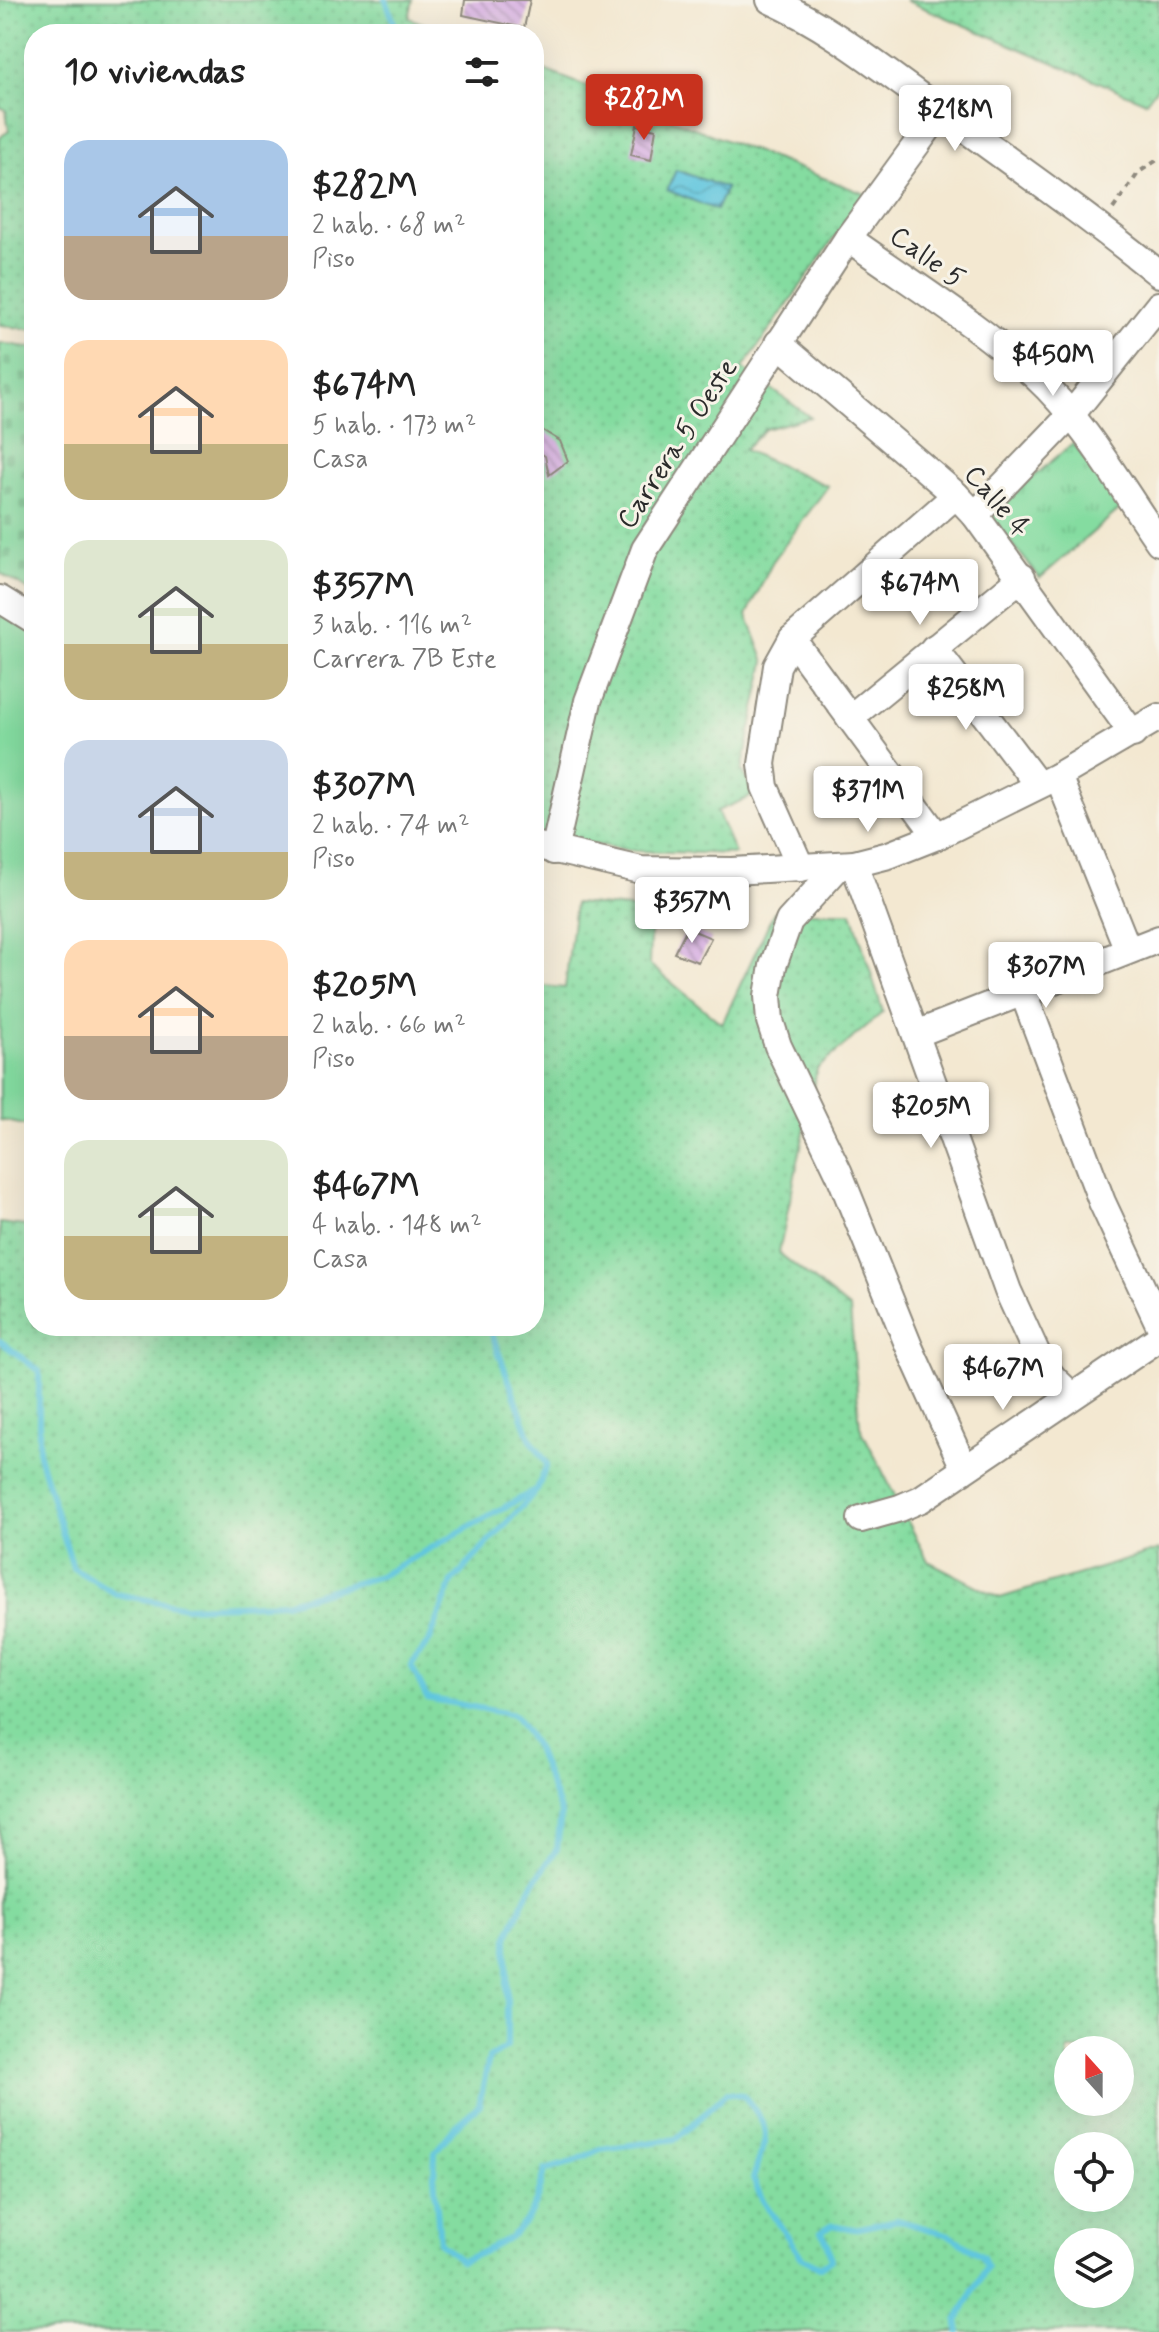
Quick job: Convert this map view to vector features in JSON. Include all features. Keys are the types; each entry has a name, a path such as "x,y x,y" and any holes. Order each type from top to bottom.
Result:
{"street":[{"path":"770,0 843,40 1101,226 1159,274"},
{"name":"Carrera 5 Oeste","path":"544,848 588,701 645,549 848,238 941,111"},
{"name":"Calle 5","path":"848,238 988,338 1035,376 1071,415 1159,542"},
{"path":"975,515 1071,415 1159,305"},
{"name":"Calle 4","path":"778,343 956,495 1022,577 1151,726"},
{"path":"801,868 765,787 762,764 777,666 792,639 956,495"},
{"path":"850,718 1022,577"},
{"path":"0,599 24,614"},
{"path":"792,639 937,836"},
{"path":"934,648 1048,780 1128,950"},
{"path":"544,848 641,870 846,865 889,855 937,836 1151,726"},
{"path":"846,865 916,1034 1013,1302 1041,1363 1072,1396"},
{"path":"846,865 799,907 789,921 773,966 768,996 770,1021 778,1046 839,1173 910,1349 964,1468"},
{"path":"916,1034 1159,939"},
{"path":"1023,992 1102,1202 1159,1324"},
{"path":"861,1519 921,1499 1159,1338"}],"path":[{"path":"1101,226 1139,172 1159,159"}],"green space":[{"path":"0,0 413,0 409,18 424,24 24,24 24,329 0,325 0,137 9,131 6,110 0,107"},
{"path":"905,0 1159,0 1159,85 1146,102"},
{"path":"544,70 865,194 743,368 810,417 765,429 744,450 828,486 773,561 747,615 765,662 742,770 755,795 717,811 735,854 636,851 544,837"},
{"path":"0,343 24,347 24,587 0,573"},
{"path":"1073,443 1122,507 1040,578 989,515"},
{"path":"0,613 24,627 24,1125 0,1120"},
{"path":"575,903 651,910 649,964 722,1024 774,912 852,912 883,1012 817,1069 779,1253 850,1309 860,1427 928,1561 1000,1598 1159,1550 1159,2332 0,2332 0,1223 24,1226 24,1336 544,1336 544,986 565,988"}],"water":[{"path":"676,170 726,188 716,210 667,190"}],"building":[{"path":"465,0 530,0 525,24 505,24 463,15"},
{"path":"637,125 656,129 651,160 631,155"},
{"path":"544,431 560,441 568,461 549,475"},
{"path":"687,928 711,938 698,962 674,953"}],"waterway":[{"path":"386,0 394,24"},
{"path":"493,1336 530,1438 547,1464 537,1490 452,1582 430,1640 411,1665 427,1698 514,1715 535,1746 561,1813 557,1849 530,1888 507,1938 507,2047 489,2058 479,2105 455,2127 435,2152 440,2243 461,2261 495,2246 527,2219 545,2170 573,2162 600,2149 676,2139 727,2093 743,2095 760,2118 765,2134 753,2179 762,2199 802,2258 820,2267 831,2260 828,2243 821,2232 832,2225 854,2229 897,2220 949,2235 983,2256 987,2267 957,2321 959,2332"},
{"path":"0,1341 39,1371 39,1455 73,1568 116,1594 185,1607 285,1603 380,1576 532,1492"}]}
